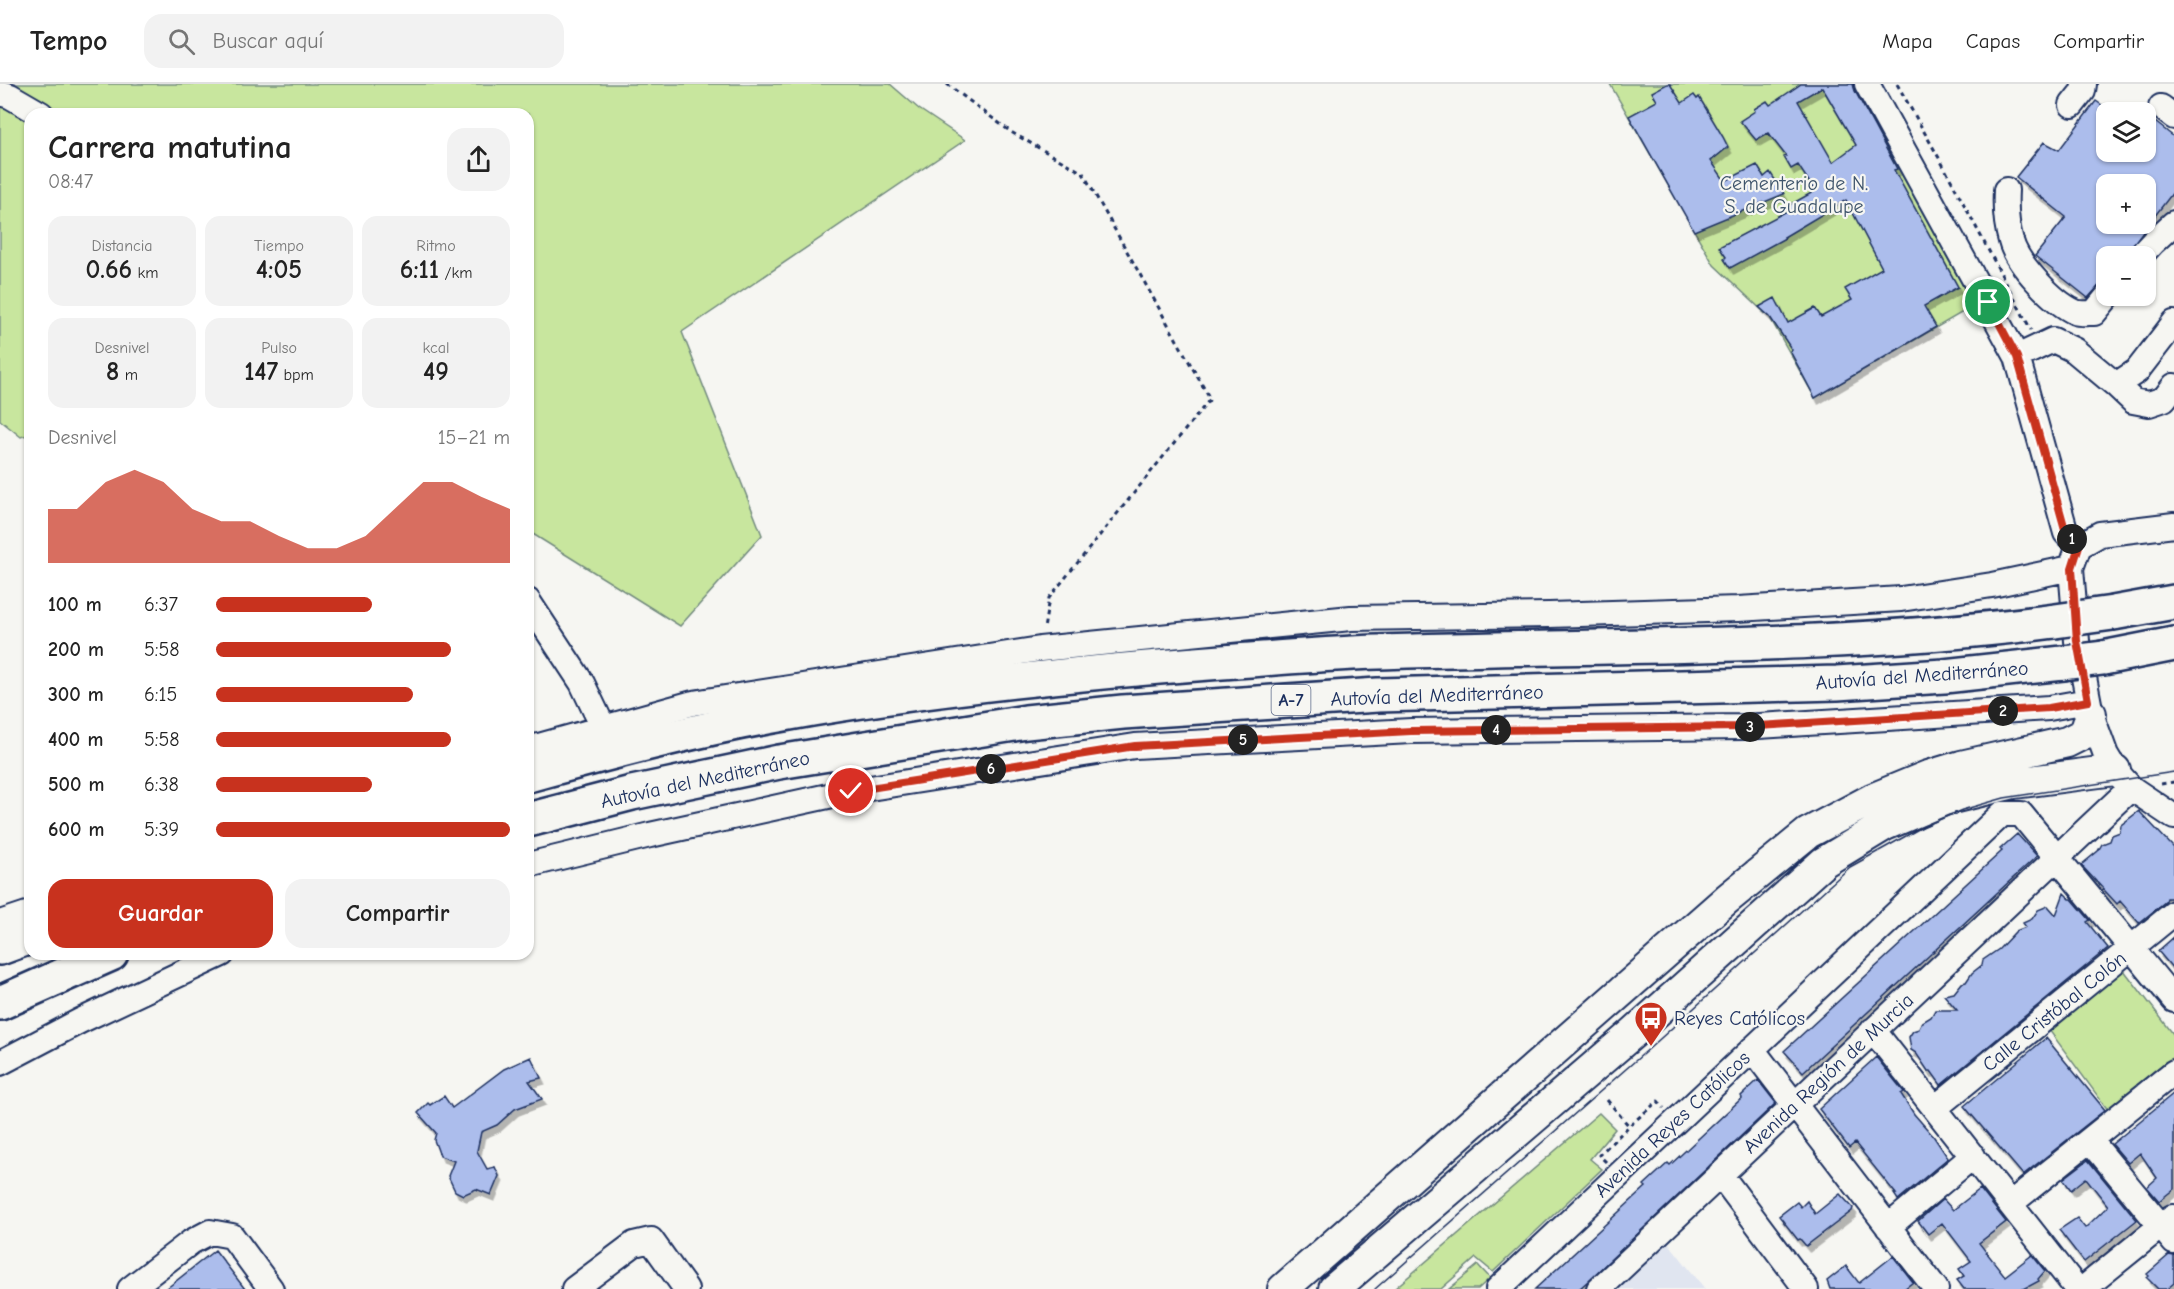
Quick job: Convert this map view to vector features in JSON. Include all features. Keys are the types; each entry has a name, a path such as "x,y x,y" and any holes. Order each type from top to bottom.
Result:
{"highway":[{"name":"Autovía del Mediterráneo","path":"534,773 783,714 1029,679 1349,653 1690,646 1904,636 2055,621 2174,602"},
{"name":"Autovía del Mediterráneo","path":"534,818 632,793 779,762 1037,721 1123,712 1378,695 1837,683 1944,676 2103,658 2174,644"},
{"path":"0,948 24,939"},
{"path":"0,1004 98,960"}],"main road":[{"path":"1283,1289 1727,899 1808,833 1872,799 1928,776 1961,766 2067,742 2085,733 2090,708"},
{"path":"1996,758 2117,771"},
{"path":"1334,1289 1632,1034 1824,862 1885,825 1944,800 2014,783 2117,771"}],"street":[{"path":"1867,84 2036,348 2066,533 2075,557 2077,641 2090,708 2117,771 2174,817"},
{"path":"2072,105 2083,91 2084,84"},
{"path":"0,93 31,108"},
{"path":"2006,190 2005,207 2011,243 2025,267 2041,287 2076,312 2094,313 2100,306"},
{"path":"2149,246 2174,223"},
{"path":"2036,348 2072,309"},
{"path":"2116,385 2137,371 2174,323"},
{"path":"2036,348 2074,350 2133,401 2149,404 2164,399 2174,386"},
{"path":"534,747 693,703 1040,649 1351,618 1561,615 1738,609 1901,599 1992,585 2075,557 2100,534 2174,525"},
{"path":"534,610 582,683 603,727"},
{"path":"534,864 650,835 851,791 1135,746 1411,731 1743,727 2049,708 2090,708"},
{"name":"Avenida Región de Murcia","path":"1599,1289 2056,857 2117,771"},
{"name":"Avenida Reyes Católicos","path":"1498,1289 2001,814 2021,814 2056,857"},
{"path":"2056,857 2174,1000"},
{"name":"Calle Cristóbal Colón","path":"1935,1108 2174,913"},
{"path":"0,923 24,915"},
{"path":"0,1063 80,1021 209,960"},
{"path":"1873,1030 2078,1289"},
{"path":"1752,1049 1936,1289"},
{"path":"2010,1204 2174,1072"},
{"path":"2083,1289 2170,1228 2090,1140"},
{"path":"1888,1227 1973,1156"},
{"path":"1720,1174 1806,1289"},
{"path":"130,1289 191,1242 210,1232 232,1236 271,1289"},
{"path":"574,1289 634,1244 651,1240 686,1289"}],"path":[{"path":"947,84 1011,132 1083,172 1210,399 1049,598 1040,649"},
{"path":"1897,84 2026,319 2036,348"},
{"path":"1607,1100 1629,1126"},
{"path":"1618,1176 1599,1155 1629,1126 1658,1101 1677,1120"}],"shaded area":[{"path":"1667,1241 1705,1289 1616,1289"}],"green space":[{"path":"0,84 890,84 919,109 965,140 682,332 762,535 680,626 534,535 534,108 24,108 24,436 21,437 0,420"},
{"name":"Cementerio de N. S. de Guadalupe","path":"1610,84 1851,84 1933,225 1975,305 1815,398 1770,318 1714,265"},
{"path":"2123,969 2174,1035 2174,1057 2108,1110 2049,1030"},
{"path":"1599,1113 1615,1129 1590,1159 1602,1169 1493,1272 1476,1258 1441,1289 1394,1289"},
{"path":"1478,1265 1490,1278 1478,1289 1449,1289"}],"building":[{"path":"1670,84 1682,103 1694,95 1697,99 1699,97 1723,137 1728,147 1711,161 1725,181 1757,165 1764,177 1770,172 1784,194 1694,231 1629,116 1657,101 1652,92"},
{"path":"1801,84 1853,84 1897,169 1894,170 1958,287 1924,306 1936,327 1815,398 1790,351 1792,350 1770,317 1759,307 1775,298 1788,323 1815,308 1821,317 1852,300 1845,289 1882,268 1846,200 1785,238 1730,268 1719,247 1789,210 1788,206 1815,191 1798,165 1791,169 1784,157 1786,156 1768,133 1756,140 1740,121 1767,101 1770,105","holes":["1822,87 1856,145 1833,162 1798,101"]},
{"path":"2096,101 2096,162 2156,162 2156,123 2174,137 2174,191 2156,214 2156,174 2096,174 2096,234 2141,234 2132,246 2096,246 2096,289 2088,298 2035,256 2066,217 2016,177 2044,142 2059,150"},
{"path":"2139,811 2174,848 2174,898 2167,898 2139,923 2120,901 2117,904 2081,865 2098,851 2102,844 2110,841 2112,835 2120,832 2121,825"},
{"path":"2017,834 2037,856 1803,1072 1784,1051 2002,851 2000,849"},
{"path":"2064,893 2090,920 2087,922 2108,948 1941,1085 1916,1053 1911,1050 1909,1037 1913,1031 1919,1029 1921,1023 1931,1017 1935,1010 1957,1010 1944,995 1954,993 1982,965 1983,960 1999,949 2016,931 2026,927 2023,923 2032,919 2038,910 2048,906 2056,915"},
{"path":"2174,937 2174,970 2158,951"},
{"path":"2046,1038 2105,1110 2023,1175 1964,1106"},
{"path":"531,1057 541,1078 529,1081 542,1099 515,1109 497,1125 481,1132 477,1151 487,1169 495,1167 499,1176 491,1195 476,1189 463,1195 455,1191 448,1176 454,1161 440,1156 434,1140 436,1133 418,1113 428,1103 430,1105 444,1096 452,1108 504,1069"},
{"path":"1876,1057 1904,1092 1901,1094 1914,1114 1948,1158 1898,1200 1894,1194 1896,1194 1855,1143 1849,1148 1819,1109"},
{"path":"1758,1080 1776,1103 1588,1281 1579,1289 1535,1289 1646,1187 1644,1185 1668,1163 1670,1165 1742,1098 1741,1096"},
{"path":"2174,1093 2174,1189 2159,1201 2147,1187 2157,1178 2140,1153 2128,1163 2112,1144"},
{"path":"2088,1160 2137,1220 2084,1262 2059,1230 2077,1218 2085,1228 2108,1206 2086,1178 2071,1190 2063,1179"},
{"path":"1980,1189 2006,1222 1979,1243 2005,1276 2032,1255 2045,1271 2038,1279 2039,1281 2024,1289 1964,1289 1957,1280 1964,1276 1959,1269 1971,1261 1942,1223 1928,1234 1918,1221 1943,1199 1953,1210"},
{"path":"1840,1194 1853,1208 1852,1211 1806,1246 1800,1239 1798,1240 1779,1216 1797,1202 1801,1207 1807,1201 1815,1214"},
{"path":"215,1250 245,1289 166,1289"},
{"path":"2169,1255 2174,1256 2174,1283 2167,1289 2158,1289 2147,1278 2149,1276 2147,1274"},
{"path":"1893,1256 1913,1282 1904,1289 1830,1289 1827,1281 1846,1266 1859,1283"}],"tram line":[{"path":"1375,1289 1651,1047 1850,867 1924,826 1962,810 2004,798 2174,772"}],"place":[{"name":"Reyes Católicos","path":"1651,1047"}],"route":[{"path":"851,791 1135,746 1411,731 1743,727 2049,708 2088,701 2077,641 2072,568 2079,546 2066,533 2017,357 1988,302"}]}
